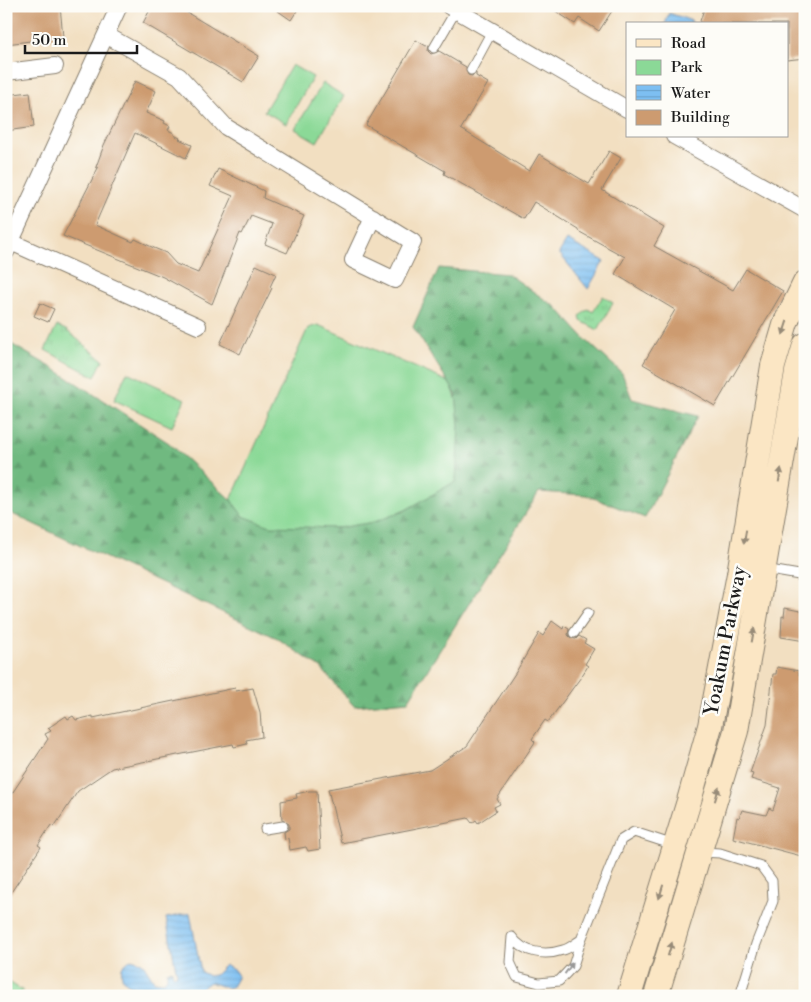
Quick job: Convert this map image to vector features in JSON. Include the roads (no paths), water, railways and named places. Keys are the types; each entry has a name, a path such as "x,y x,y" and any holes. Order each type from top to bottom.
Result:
{"street":[{"path":"119,6 13,224 8,247 198,326"},
{"path":"454,8 626,108"},
{"path":"106,35 179,76 226,127 373,217"},
{"path":"6,72 55,66"},
{"path":"678,138 805,210"},
{"name":"Yoakum Parkway","path":"751,572 773,366 786,322 805,283"},
{"name":"Yoakum Parkway","path":"656,996 688,849 710,726 751,572 797,372 805,345"},
{"name":"Yoakum Parkway","path":"629,996 688,849"}],"lane":[{"path":"434,48 454,8"},
{"path":"470,70 492,31"},
{"path":"751,572 805,576"},
{"path":"574,633 588,613"},
{"path":"265,829 283,826"},
{"path":"581,940 564,950 545,953 518,946 512,937 510,962 517,977 539,983 558,981 573,966 581,940 621,840 634,832 688,849 720,853 761,866 772,881 774,901 756,944 740,996"}],"water":[{"path":"669,13 692,21 692,22 666,22"},
{"path":"567,240 604,261 588,289 559,253"},
{"path":"190,913 201,972 209,976 215,975 225,965 235,971 238,976 232,987 226,988 210,982 196,993 178,988 169,996 142,996 136,989 125,982 121,973 122,967 131,959 142,962 154,981 164,982 167,978 167,972 172,970 173,975 177,975 166,918"}]}
